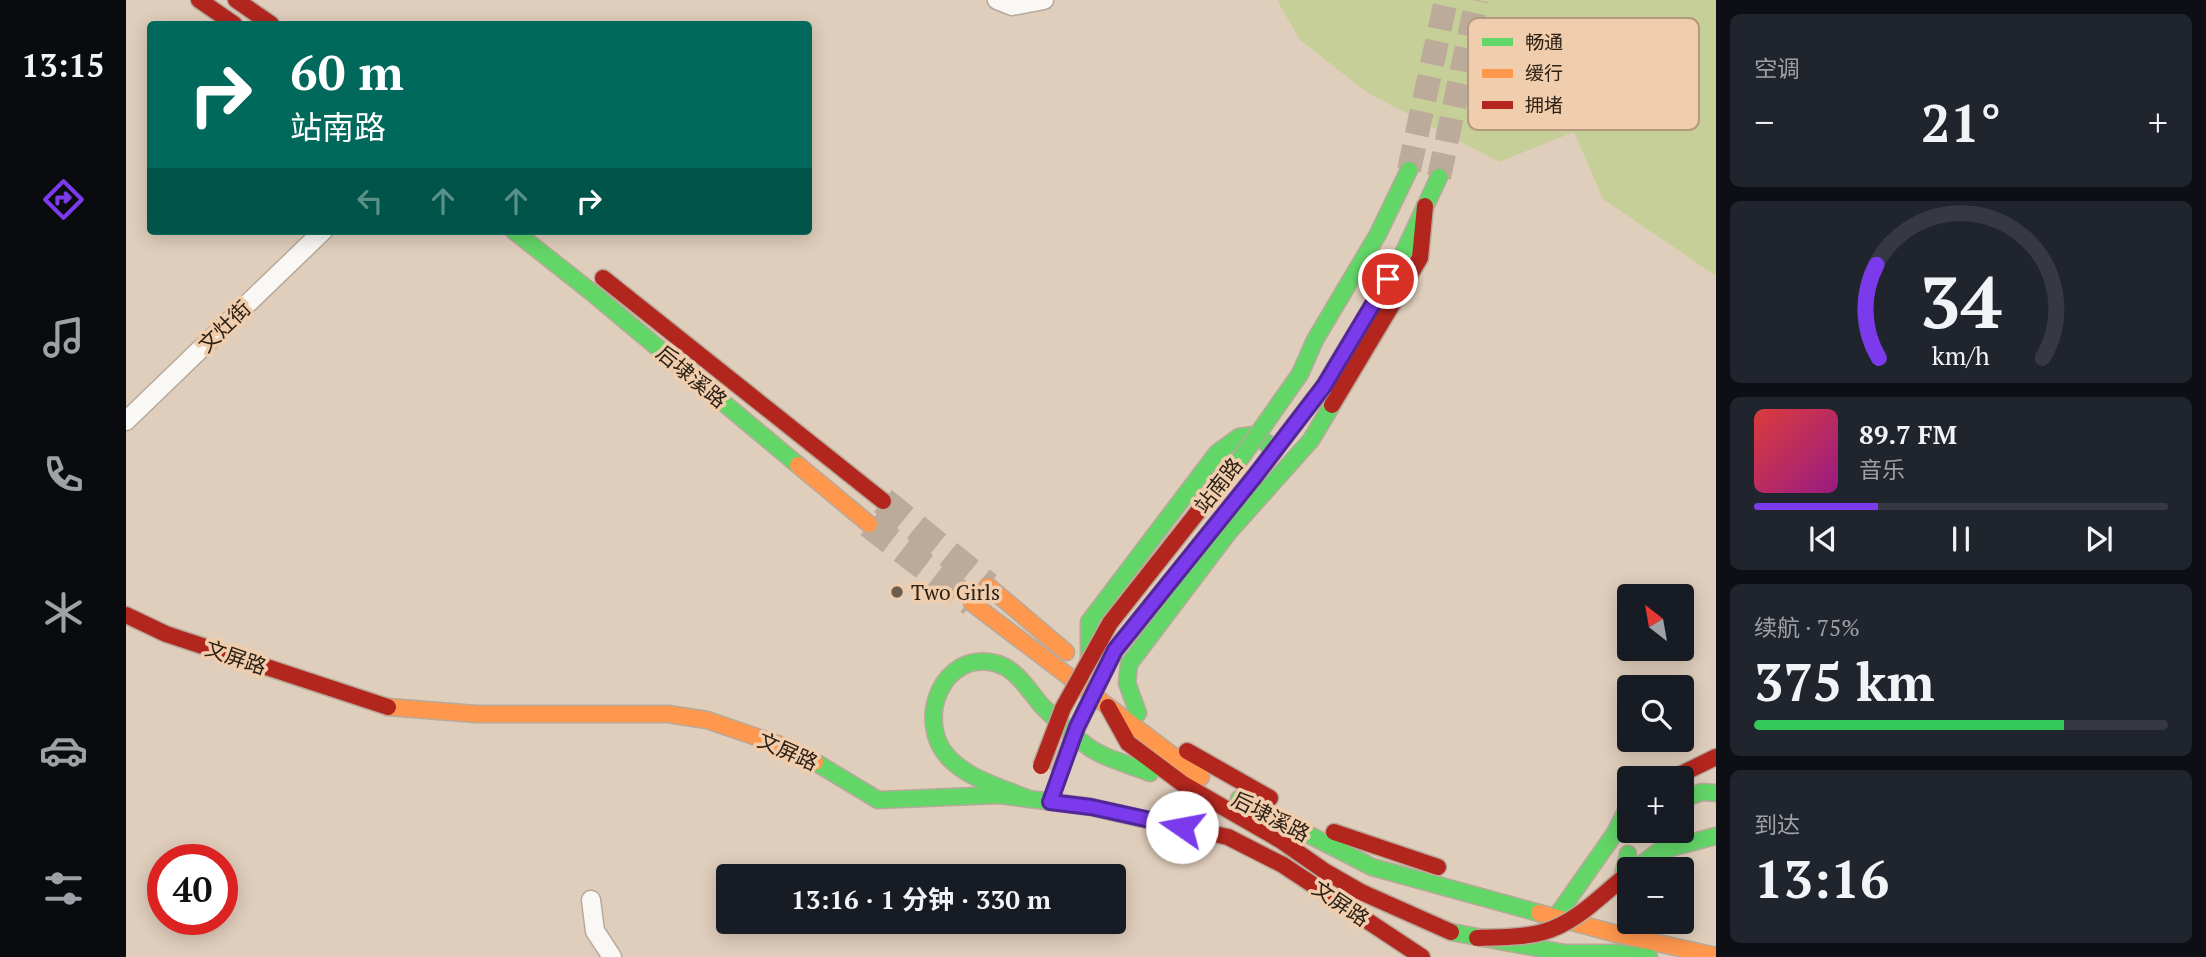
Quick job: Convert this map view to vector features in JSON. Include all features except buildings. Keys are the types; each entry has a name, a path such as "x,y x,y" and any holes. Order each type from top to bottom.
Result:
{"main road":[{"path":"199,0 230,21"},
{"path":"236,0 267,21"},
{"name":"站南路","path":"1035,782 1063,708 1110,623 1242,454 1300,374 1315,340 1378,234 1409,170"},
{"name":"站南路","path":"1050,802 1077,727 1115,650 1324,386 1401,258 1439,177"},
{"path":"1138,713 1125,676 1129,664 1228,533 1311,440 1420,258 1425,206"},
{"name":"后埭溪路","path":"519,235 869,524"},
{"name":"后埭溪路","path":"588,266 883,501"},
{"path":"1088,660 1089,621 1217,453 1237,436 1246,434 1259,438 1269,446 1275,457 1275,466 1257,500"},
{"path":"988,586 1138,713 1189,752 1326,830 1560,911 1617,918"},
{"name":"后埭溪路","path":"972,603 1212,785 1372,867 1560,911 1617,934 1716,956"},
{"name":"文屏路","path":"126,615 166,634 382,706 476,714 668,714 707,720 783,746 829,769 878,800 999,794 1035,782 1050,802 1091,807 1228,837 1283,864 1422,957"},
{"path":"1035,782 968,770 947,757 936,737 931,717 941,684 953,673 966,665 995,663 1013,672 1040,703 1091,749 1188,788"},
{"path":"1108,707 1128,743 1188,788 1280,840 1326,872 1444,931 1565,953 1617,953 1649,957"},
{"path":"1694,768 1716,757"},
{"path":"1694,795 1702,792 1716,793"},
{"path":"1694,803 1716,801"},
{"path":"1560,911 1617,829"},
{"path":"1651,857 1659,851 1716,836"},
{"path":"1477,938 1531,934 1555,928 1576,916 1617,883"}],"street":[{"path":"997,0 1012,6 1044,0"},
{"name":"文灶街","path":"126,421 319,235"},
{"path":"591,900 595,931 611,957"}],"green space":[{"path":"1277,0 1716,0 1716,276 1603,199 1574,132 1499,162 1368,93 1300,40"}],"tunnel":[{"path":"1409,170 1446,0"},
{"path":"1473,18 1477,0"},
{"path":"1439,177 1468,42"},
{"path":"883,501 988,586"},
{"path":"869,524 972,603"}],"traffic: fast":[{"path":"1300,374 1315,340 1378,234 1409,170"},
{"path":"1324,386 1401,258 1439,177"},
{"path":"519,235 798,465"},
{"path":"1208,499 1243,455 1300,374"},
{"path":"1138,713 1127,683 1129,664 1228,533 1311,440 1332,405"},
{"path":"1089,660 1089,622 1217,453 1239,437 1253,435 1267,443 1273,453"},
{"path":"1029,799 965,771 948,757 938,742 934,708 939,692 948,678 961,667 976,662 1003,666 1016,675 1042,706 1080,741 1101,754 1150,773"},
{"path":"815,762 878,800 999,795 1091,807 1139,818"},
{"path":"1694,795 1702,792 1716,793"},
{"path":"1239,799 1372,867 1539,913"},
{"path":"1556,917 1617,829"},
{"path":"1651,857 1659,851 1716,836"},
{"path":"1451,932 1565,953 1617,953 1649,957"}],"traffic: slow":[{"path":"1059,774 1077,727 1115,650 1324,386"},
{"path":"798,465 869,524"},
{"path":"988,586 1066,652"},
{"path":"972,603 1201,777"},
{"path":"388,707 476,714 668,714 707,720 783,746 815,762"},
{"path":"1539,913 1716,956"}],"traffic: jam":[{"path":"199,0 230,21"},
{"path":"236,0 267,21"},
{"path":"1332,405 1420,258 1425,206"},
{"path":"603,278 883,501"},
{"path":"1041,766 1063,708 1110,623 1208,499"},
{"path":"126,615 166,634 388,707"},
{"path":"1108,707 1128,743 1183,784 1280,840 1361,892 1451,932"},
{"path":"1187,751 1270,798"},
{"path":"1694,768 1716,757"},
{"path":"1139,818 1228,837 1283,865 1422,957"},
{"path":"1334,832 1438,867"},
{"path":"1477,938 1527,935 1555,928 1578,915 1617,883"}],"place":[{"name":"Two Girls","path":"897,592"}],"route":[{"path":"1182,827 1091,807 1050,802 1077,727 1115,650 1324,386 1388,279"}]}
